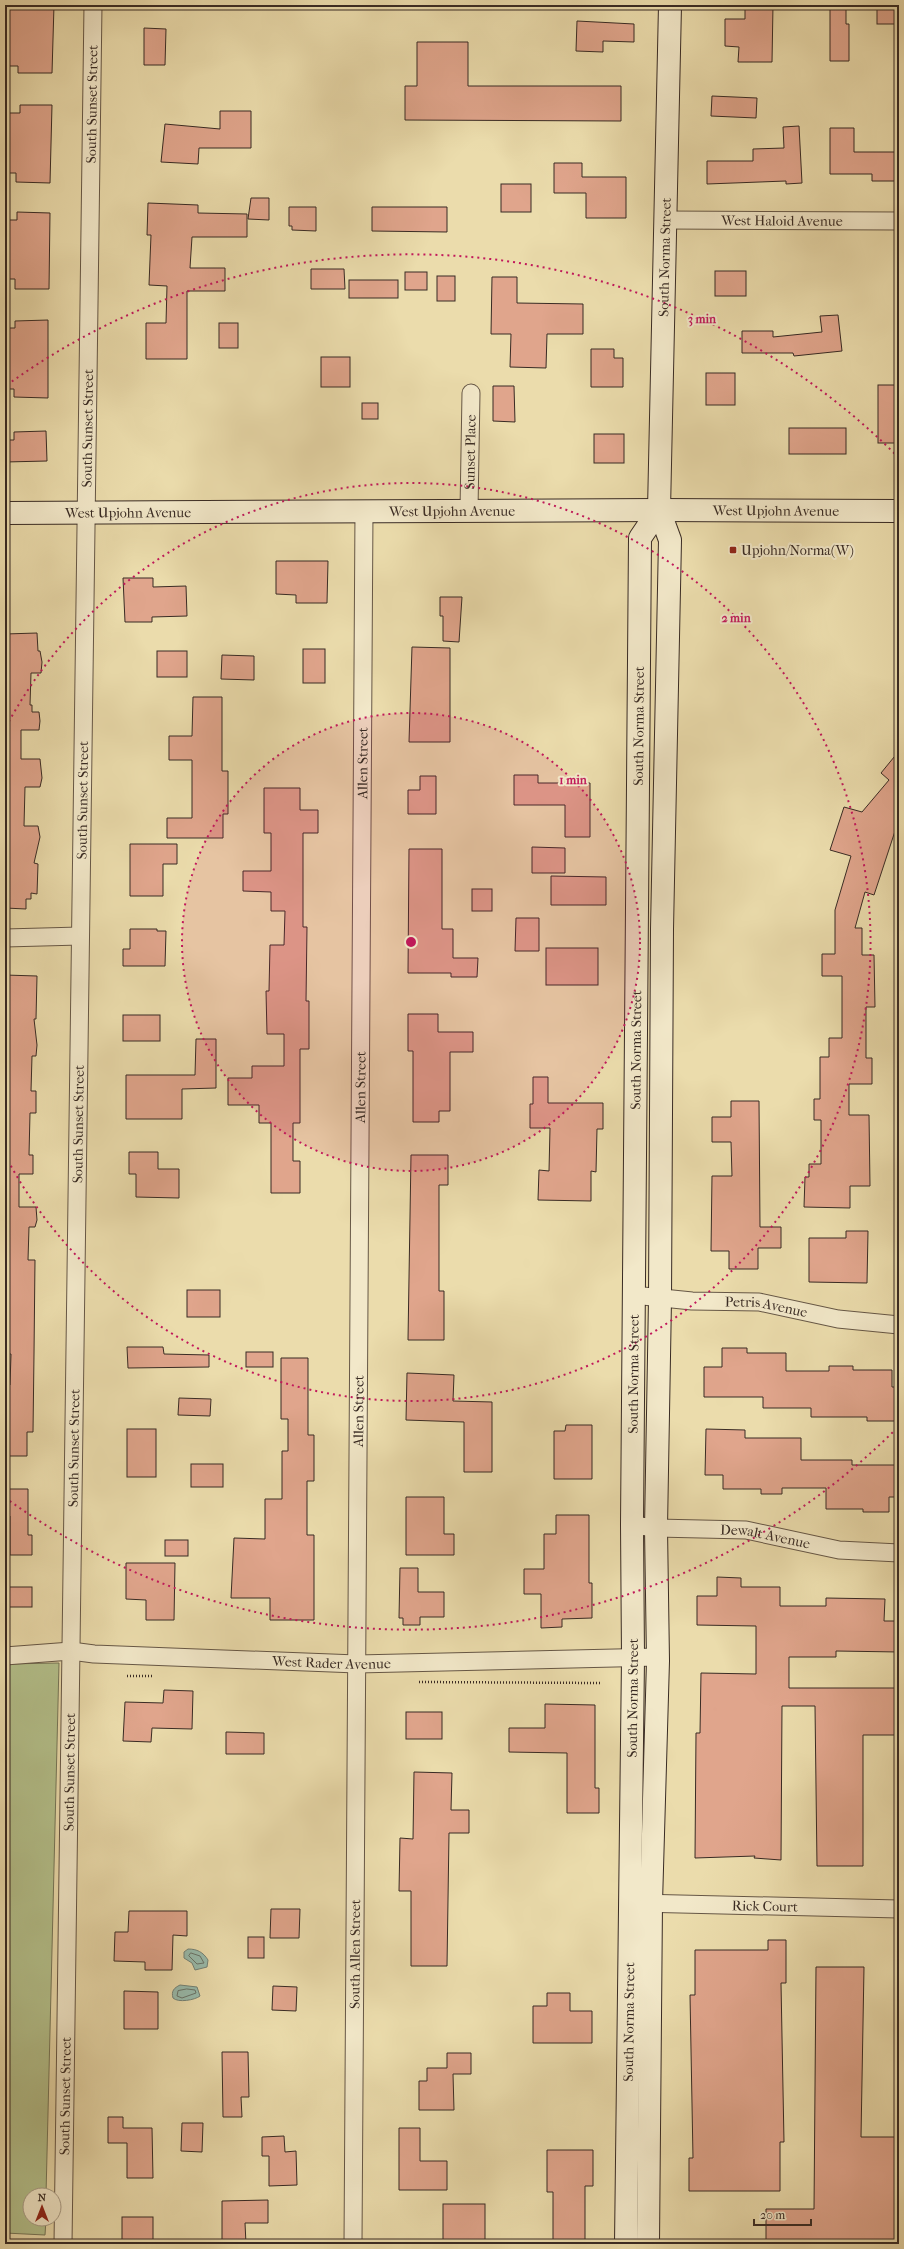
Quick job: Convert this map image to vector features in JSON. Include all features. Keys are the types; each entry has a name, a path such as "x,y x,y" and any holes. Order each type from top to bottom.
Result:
{"street":[{"name":"South Sunset Street","path":"63,2244 93,5"},
{"name":"South Norma Street","path":"626,2244 641,1903 658,1657 656,1528 660,1299 662,929 670,540 659,510 670,5"},
{"name":"West Haloid Avenue","path":"665,220 899,221"},
{"name":"Sunset Place","path":"469,510 471,393"},
{"name":"West Upjohn Avenue","path":"5,513 469,510 899,511"},
{"name":"South Norma Street","path":"648,2244 641,1903 633,1658 633,1295 640,538 659,510"},
{"name":"Allen Street","path":"357,1664 364,511"},
{"path":"5,938 80,936"},
{"name":"Petris Avenue","path":"633,1295 660,1299 759,1302 838,1319 899,1325"},
{"name":"Dewalt Avenue","path":"632,1525 656,1528 746,1530 839,1550 899,1553"},
{"name":"West Rader Avenue","path":"5,1656 71,1651 94,1654 357,1664 658,1657"},
{"name":"South Allen Street","path":"353,2244 357,1664"},
{"name":"Rick Court","path":"641,1903 899,1909"}],"path":[{"path":"413,1682 600,1683"}],"green space":[{"path":"59,1663 46,2187 22,2187 22,2227 46,2227 45,2235 5,2233 5,1664"}],"water":[{"path":"188,1949 197,1950 202,1953 208,1960 207,1967 195,1970 192,1963 184,1958 184,1952"},
{"path":"180,1985 197,1987 200,1996 194,1999 175,2000 172,1996 173,1992"}],"building":[{"path":"5,5 54,5 52,73 18,73 18,66 5,66"},
{"path":"745,5 773,5 772,62 738,62 739,47 725,46 725,19 745,19"},
{"path":"830,5 846,5 846,24 849,24 849,61 830,61"},
{"path":"877,5 899,5 899,24 877,24"},
{"path":"577,21 634,24 634,42 603,41 603,52 576,51"},
{"path":"144,28 166,29 165,65 144,65"},
{"path":"417,42 468,42 468,86 621,86 621,121 405,120 405,86 417,86"},
{"path":"712,96 757,98 756,118 711,116"},
{"path":"20,105 52,105 50,183 16,182 16,173 5,173 5,113 20,113"},
{"path":"220,111 251,111 251,148 199,148 198,164 161,162 165,124 220,129"},
{"path":"799,126 802,183 786,184 786,181 707,184 707,161 753,161 753,149 784,148 783,127"},
{"path":"830,128 854,128 854,152 899,152 899,181 872,181 872,174 830,174"},
{"path":"554,163 582,163 582,177 626,177 626,218 586,218 586,193 554,193"},
{"path":"501,184 531,184 531,212 501,212"},
{"path":"251,198 269,198 269,220 248,219"},
{"path":"148,203 198,205 198,213 247,214 247,237 192,237 190,268 225,268 225,291 187,291 187,359 146,359 146,323 166,323 167,286 149,285 151,235 147,235"},
{"path":"289,207 316,207 316,231 292,230 292,226 289,226"},
{"path":"372,207 447,207 447,232 372,231"},
{"path":"17,212 50,213 49,289 15,289 15,279 5,279 5,220 17,220"},
{"path":"311,269 344,269 345,289 311,289"},
{"path":"715,271 746,271 746,296 715,296"},
{"path":"405,272 427,272 427,290 405,290"},
{"path":"437,276 455,276 455,301 437,301"},
{"path":"492,277 517,277 517,303 583,304 583,334 547,334 546,368 510,367 511,334 491,334"},
{"path":"349,280 398,280 398,298 349,298"},
{"path":"838,315 842,351 794,356 793,353 742,353 742,331 773,331 773,337 822,332 820,316"},
{"path":"48,320 48,398 14,397 14,389 5,389 5,328 15,328 15,321"},
{"path":"219,323 238,323 238,348 219,348"},
{"path":"591,349 614,349 614,358 623,358 623,387 591,387"},
{"path":"321,357 350,357 350,387 321,387"},
{"path":"706,373 735,373 735,405 706,405"},
{"path":"878,385 899,385 899,443 878,443"},
{"path":"493,386 514,386 515,422 493,421"},
{"path":"362,403 378,403 378,419 362,419"},
{"path":"789,428 846,428 846,454 789,454"},
{"path":"46,431 47,461 5,462 5,440 14,440 14,432"},
{"path":"594,434 624,434 624,463 594,463"},
{"path":"276,561 328,561 327,603 296,603 296,595 276,594"},
{"path":"123,578 153,578 153,587 186,586 187,616 152,617 152,622 125,622"},
{"path":"440,597 462,597 459,642 443,641 443,616 440,616"},
{"path":"37,633 38,651 40,651 42,662 41,673 31,673 30,705 32,705 32,712 39,712 39,730 21,730 21,759 40,759 42,778 40,787 25,787 24,826 38,826 40,837 34,863 38,864 37,894 31,893 31,899 26,899 26,909 5,908 5,634"},
{"path":"412,647 450,648 450,742 409,742"},
{"path":"303,649 325,649 325,683 303,683"},
{"path":"157,651 187,651 187,677 157,677"},
{"path":"222,655 254,656 254,680 221,679"},
{"path":"193,697 222,697 222,771 228,771 228,814 223,814 223,838 167,838 167,818 192,818 192,760 169,760 169,736 192,736"},
{"path":"899,751 899,819 874,895 865,892 855,928 862,928 862,955 874,955 875,1007 866,1007 866,1058 872,1058 872,1084 849,1084 849,1115 869,1115 870,1186 850,1186 850,1208 804,1207 805,1177 809,1177 809,1164 821,1164 821,1120 814,1120 814,1099 820,1099 820,1057 829,1057 829,1038 842,1038 842,976 822,976 822,954 835,954 835,910 851,856 830,850 844,807 862,812 889,780 881,773"},
{"path":"514,775 538,775 538,783 590,783 590,837 565,837 565,805 514,805"},
{"path":"420,776 436,776 436,814 408,814 408,790 420,790"},
{"path":"264,788 300,788 300,810 318,810 318,833 303,833 303,927 307,927 306,1001 309,1001 309,1049 300,1049 300,1123 293,1123 293,1161 300,1161 300,1193 271,1193 271,1123 259,1123 259,1105 228,1105 228,1078 252,1078 252,1066 284,1066 284,1034 267,1034 266,991 269,991 270,945 284,945 285,911 271,911 271,892 243,891 243,871 271,871 271,833 264,833"},
{"path":"130,844 177,844 177,864 163,864 163,896 130,896"},
{"path":"532,847 565,848 565,873 532,873"},
{"path":"409,849 442,849 442,929 453,929 453,958 478,958 477,977 451,977 451,973 408,973"},
{"path":"551,876 606,877 606,905 551,905"},
{"path":"472,889 492,889 492,911 472,911"},
{"path":"516,918 539,918 539,951 515,951"},
{"path":"130,929 157,929 157,931 166,931 165,966 123,966 123,949 130,949"},
{"path":"546,948 598,948 598,985 546,985"},
{"path":"5,975 37,976 36,1019 34,1019 37,1045 36,1056 32,1056 31,1091 36,1091 36,1113 30,1113 29,1155 33,1155 33,1174 19,1174 19,1207 36,1207 37,1220 35,1227 29,1227 28,1260 35,1260 33,1432 27,1432 27,1456 5,1456 5,1385 10,1385 11,1354 5,1354"},
{"path":"408,1014 438,1014 438,1032 473,1032 473,1052 450,1052 450,1111 439,1111 439,1122 413,1122 413,1051 408,1051"},
{"path":"123,1015 160,1015 160,1041 123,1041"},
{"path":"196,1039 216,1039 216,1088 182,1089 182,1119 126,1119 126,1075 195,1075"},
{"path":"533,1077 548,1077 548,1103 603,1103 603,1129 597,1129 596,1172 591,1171 591,1201 538,1200 539,1170 549,1171 550,1128 530,1128 530,1104 533,1104"},
{"path":"731,1101 759,1101 760,1227 781,1227 781,1248 758,1248 758,1269 729,1269 729,1251 711,1251 712,1176 732,1176 731,1142 712,1142 712,1117 731,1117"},
{"path":"129,1152 158,1152 158,1169 179,1169 179,1198 136,1197 136,1174 129,1174"},
{"path":"411,1155 448,1155 448,1185 439,1185 439,1291 444,1291 444,1340 408,1340"},
{"path":"846,1231 868,1231 867,1283 809,1282 809,1238 846,1238"},
{"path":"187,1290 220,1290 220,1317 187,1317"},
{"path":"127,1347 163,1347 164,1354 209,1355 209,1367 128,1368"},
{"path":"722,1348 747,1348 747,1353 786,1353 786,1371 829,1371 829,1366 853,1366 853,1370 892,1370 892,1387 899,1387 899,1421 867,1421 867,1417 811,1417 811,1408 763,1408 763,1397 704,1397 704,1367 722,1367"},
{"path":"246,1352 273,1352 273,1367 246,1367"},
{"path":"281,1358 308,1358 308,1435 314,1435 314,1481 307,1481 307,1535 314,1535 314,1620 270,1620 270,1598 231,1598 234,1538 265,1539 265,1499 282,1499 282,1451 288,1451 288,1419 281,1419"},
{"path":"407,1373 454,1375 453,1401 492,1402 492,1472 464,1472 464,1422 406,1420"},
{"path":"179,1398 211,1399 210,1416 178,1415"},
{"path":"566,1425 592,1425 592,1479 554,1479 554,1431 565,1431"},
{"path":"127,1429 156,1429 156,1477 127,1477"},
{"path":"706,1429 745,1430 745,1438 801,1438 801,1460 852,1460 852,1465 899,1465 899,1497 889,1497 889,1512 863,1512 863,1509 826,1509 826,1488 782,1488 782,1494 761,1494 761,1489 723,1489 723,1475 705,1475"},
{"path":"191,1464 223,1464 223,1487 191,1487"},
{"path":"5,1489 28,1489 28,1535 32,1535 32,1555 10,1555 10,1516 5,1516"},
{"path":"406,1497 444,1497 444,1534 454,1534 454,1555 406,1555"},
{"path":"556,1515 589,1515 589,1583 592,1583 592,1618 562,1619 562,1627 541,1628 541,1594 524,1594 524,1569 544,1569 544,1534 556,1534"},
{"path":"165,1540 188,1540 188,1556 165,1556"},
{"path":"126,1563 175,1563 174,1620 146,1620 146,1600 126,1599"},
{"path":"400,1568 418,1568 418,1592 444,1592 444,1617 420,1617 420,1625 403,1625 403,1618 399,1618"},
{"path":"717,1577 741,1578 741,1587 780,1587 780,1606 826,1606 826,1598 885,1599 884,1621 899,1621 899,1652 836,1651 836,1657 789,1657 789,1688 899,1688 899,1735 863,1735 863,1866 817,1866 815,1706 782,1706 781,1860 754,1858 755,1856 695,1858 696,1733 700,1733 701,1673 756,1674 756,1626 697,1625 697,1596 717,1596"},
{"path":"5,1587 32,1587 32,1607 5,1607"},
{"path":"164,1690 193,1691 192,1729 152,1728 151,1742 123,1741 125,1702 163,1703"},
{"path":"545,1704 595,1705 595,1788 599,1788 599,1813 567,1813 567,1753 509,1752 509,1728 545,1728"},
{"path":"406,1712 442,1712 442,1739 406,1739"},
{"path":"226,1732 264,1733 264,1754 226,1754"},
{"path":"414,1772 452,1773 451,1810 469,1810 469,1833 449,1833 447,1966 411,1966 411,1891 399,1891 400,1838 413,1839"},
{"path":"271,1909 300,1909 299,1938 270,1938"},
{"path":"129,1911 187,1911 187,1936 173,1935 172,1970 145,1970 145,1962 114,1961 115,1932 128,1932"},
{"path":"248,1937 264,1937 264,1958 248,1958"},
{"path":"768,1940 786,1940 786,1983 781,1983 784,2142 780,2142 780,2191 689,2191 689,2158 693,2158 690,1995 695,1995 695,1950 768,1950"},
{"path":"816,1967 864,1967 861,2137 899,2137 896,2244 766,2244 766,2209 814,2209"},
{"path":"273,1986 297,1987 296,2011 272,2010"},
{"path":"124,1991 158,1992 158,2029 124,2029"},
{"path":"547,1993 570,1993 570,2011 592,2011 592,2043 533,2043 533,2006 547,2006"},
{"path":"222,2052 248,2052 249,2097 241,2097 242,2117 223,2117"},
{"path":"447,2053 471,2053 471,2074 453,2074 454,2110 419,2110 419,2081 427,2081 427,2068 447,2068"},
{"path":"108,2117 123,2117 123,2128 152,2128 153,2178 127,2178 127,2143 108,2143"},
{"path":"182,2123 203,2123 202,2152 181,2151"},
{"path":"399,2128 420,2128 420,2161 447,2161 447,2190 399,2190"},
{"path":"284,2136 285,2152 296,2151 297,2185 269,2186 269,2156 262,2156 262,2137"},
{"path":"547,2150 593,2150 593,2186 585,2186 585,2244 553,2244 553,2192 547,2192"},
{"path":"268,2200 268,2223 245,2223 246,2244 222,2244 222,2201"},
{"path":"443,2204 485,2204 485,2244 443,2244"},
{"path":"122,2217 153,2217 153,2244 122,2244"}],"place":[{"name":"Upjohn/Norma(W)","path":"733,550"}]}
